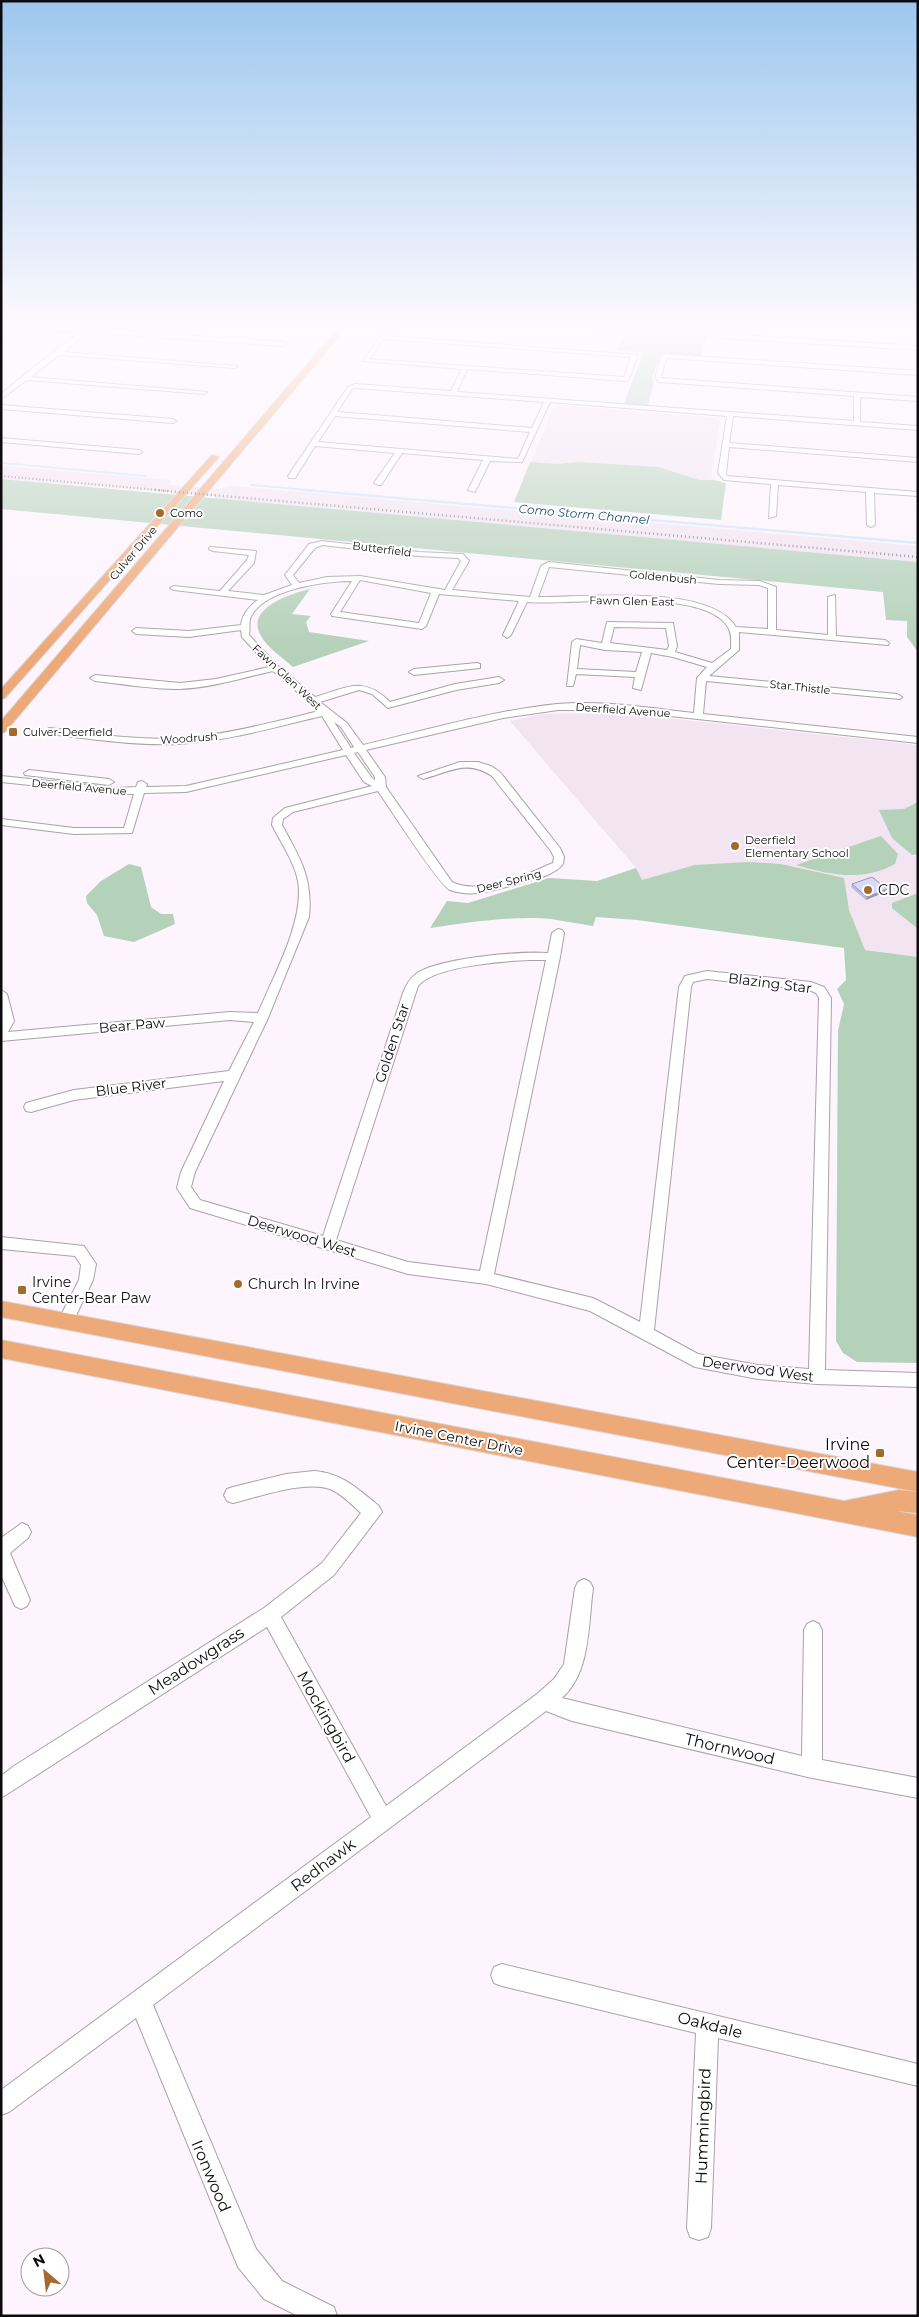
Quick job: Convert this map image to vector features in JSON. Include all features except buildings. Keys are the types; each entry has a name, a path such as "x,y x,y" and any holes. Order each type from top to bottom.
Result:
{"main road":[{"name":"Culver Drive","path":"1,728 251,435"},
{"name":"Culver Drive","path":"1,696 221,450"},
{"path":"1,1309 918,1482"},
{"name":"Irvine Center Drive","path":"1,1349 918,1526"},
{"path":"843,1512 871,1504 899,1500 918,1503"}],"street":[{"path":"292,476 319,435"},
{"path":"313,444 520,461 532,435"},
{"path":"727,435 722,473 724,478 918,494"},
{"path":"1,440 140,452"},
{"path":"725,445 918,460"},
{"path":"378,483 399,452"},
{"path":"472,490 487,459"},
{"path":"772,516 775,482"},
{"path":"870,490 872,525"},
{"name":"Butterfield","path":"297,586 289,575 312,546 322,543 418,554 460,556 464,561 448,591"},
{"path":"213,549 253,553 251,561 222,593"},
{"name":"Goldenbush","path":"529,600 545,566 549,564 701,580 760,583 772,587 772,633"},
{"path":"358,578 335,614 422,626 436,591"},
{"path":"136,631 189,634 244,627 250,611 265,598 297,586 358,578 375,579 436,591 448,591"},
{"path":"174,588 265,598"},
{"name":"Fawn Glen East","path":"448,591 529,600 661,599 684,602 718,614 735,629"},
{"path":"832,597 832,638"},
{"path":"507,635 529,600"},
{"path":"605,647 610,624 670,625 673,646 670,653"},
{"name":"Fawn Glen West","path":"244,627 245,636 275,668 344,725 360,748"},
{"path":"698,715 702,678 713,666 735,650 738,640 735,629 885,643"},
{"path":"570,684 575,643 670,653 713,666"},
{"path":"638,688 647,650"},
{"path":"473,684 481,654"},
{"path":"388,705 433,681 478,666"},
{"path":"95,678 182,686 275,668"},
{"path":"572,671 640,675"},
{"path":"414,672 433,681 473,684 499,680"},
{"name":"Star Thistle","path":"702,678 897,697"},
{"path":"313,701 359,687 375,692 398,714"},
{"name":"Deerfield Avenue","path":"1,779 87,790 186,789 503,715 558,707 615,707 918,740"},
{"name":"Fawn Glen West","path":"326,712 329,722 348,751"},
{"name":"Woodrush","path":"50,731 149,741 178,741 225,735 326,712"},
{"name":"Deer Spring","path":"360,748 380,777 381,786 448,884 453,888 478,890 546,871 558,864 559,857 556,850 496,774 486,766 475,763 460,765 423,776"},
{"name":"Deer Spring","path":"348,751 368,780 381,786"},
{"name":"Deerfield Avenue","path":"1,770 141,788"},
{"name":"Deerwood West","path":"381,786 289,810 278,818 277,825 298,865 303,881 305,899 303,917 262,1018 232,1075 188,1172 184,1188 195,1204 408,1268 486,1278 593,1306 695,1360 758,1372 817,1377 918,1380"},
{"path":"1,822 74,831 128,831 141,788"},
{"path":"486,1278 558,933"},
{"name":"Golden Star","path":"328,1243 414,982 421,975 436,969 500,957 528,955 554,957"},
{"name":"Blazing Star","path":"646,1334 684,987 689,979 707,975 811,986 820,990 825,998 817,1377"},
{"name":"Bear Paw","path":"1,994 8,1021 1,1036"},
{"name":"Bear Paw","path":"1,1036 230,1016 262,1018"},
{"name":"Blue River","path":"31,1107 74,1094 232,1075"},
{"path":"1,1243 79,1250 89,1264 86,1280 66,1321"},
{"name":"Meadowgrass","path":"1,1788 29,1767 270,1614 328,1570 373,1512 335,1482 319,1480 302,1480 233,1495"},
{"path":"1,1549 22,1532"},
{"path":"1,1554 21,1600"},
{"name":"Redhawk","path":"1,2104 544,1702 561,1686 573,1667 584,1588"},
{"name":"Mockingbird","path":"270,1614 383,1820"},
{"path":"812,1768 813,1630"},
{"name":"Thornwood","path":"544,1702 572,1711 812,1768 918,1788"},
{"name":"Oakdale","path":"502,1975 918,2075"},
{"name":"Ironwood","path":"140,2002 247,2258 273,2290 325,2316"},
{"name":"Hummingbird","path":"698,2228 707,2024"}],"shaded area":[{"path":"542,435 718,435 711,476 716,481 721,520 522,484"},
{"path":"1,466 171,480 170,485 222,489 230,486 918,546 918,562 215,500 215,496 1,479"},
{"name":"Deerfield Elementary School","path":"618,713 918,745 918,957 648,920 636,868 510,721 543,714"}],"green space":[{"path":"530,462 558,464 578,462 658,467 699,480 714,480 726,483 721,520 514,502"},
{"path":"1,479 918,562 918,652 907,637 907,621 886,620 883,592 1,509"},
{"path":"310,589 292,614 311,616 306,622 309,632 369,641 293,667 266,643 257,625 259,617 273,603"},
{"path":"918,802 918,854 912,855 892,838 879,810 904,809"},
{"path":"881,836 898,854 895,864 883,870 858,875 846,875 822,872 796,865"},
{"path":"748,862 781,864 844,878 849,910 865,950 918,957 918,1363 857,1362 843,1353 836,1341 838,1031 844,1004 837,989 846,980 844,948 637,920 596,917 593,926 551,919 522,918 430,928 447,901 468,903 549,878 597,881 636,868 642,880 695,865"},
{"path":"129,864 141,867 151,907 161,914 173,914 175,924 134,942 104,936 97,915 87,903 86,896 101,881"},
{"path":"918,893 918,929 892,908 892,903"}],"waterway":[{"name":"Como Storm Channel","path":"1,463 146,476"},
{"name":"Como Storm Channel","path":"251,485 318,491"},
{"name":"Como Storm Channel","path":"304,490 918,543"}],"railway":[{"path":"1,476 169,491"},
{"path":"155,490 918,557"}],"place":[{"name":"Como","path":"160,513"},
{"name":"Culver-Deerfield","path":"13,732"},
{"name":"Deerfield Elementary School","path":"735,846"},
{"name":"CDC","path":"868,890"},
{"name":"Church In Irvine","path":"238,1284"},
{"name":"Irvine Center-Bear Paw","path":"22,1290"},
{"name":"Irvine Center-Deerwood","path":"880,1453"}]}
